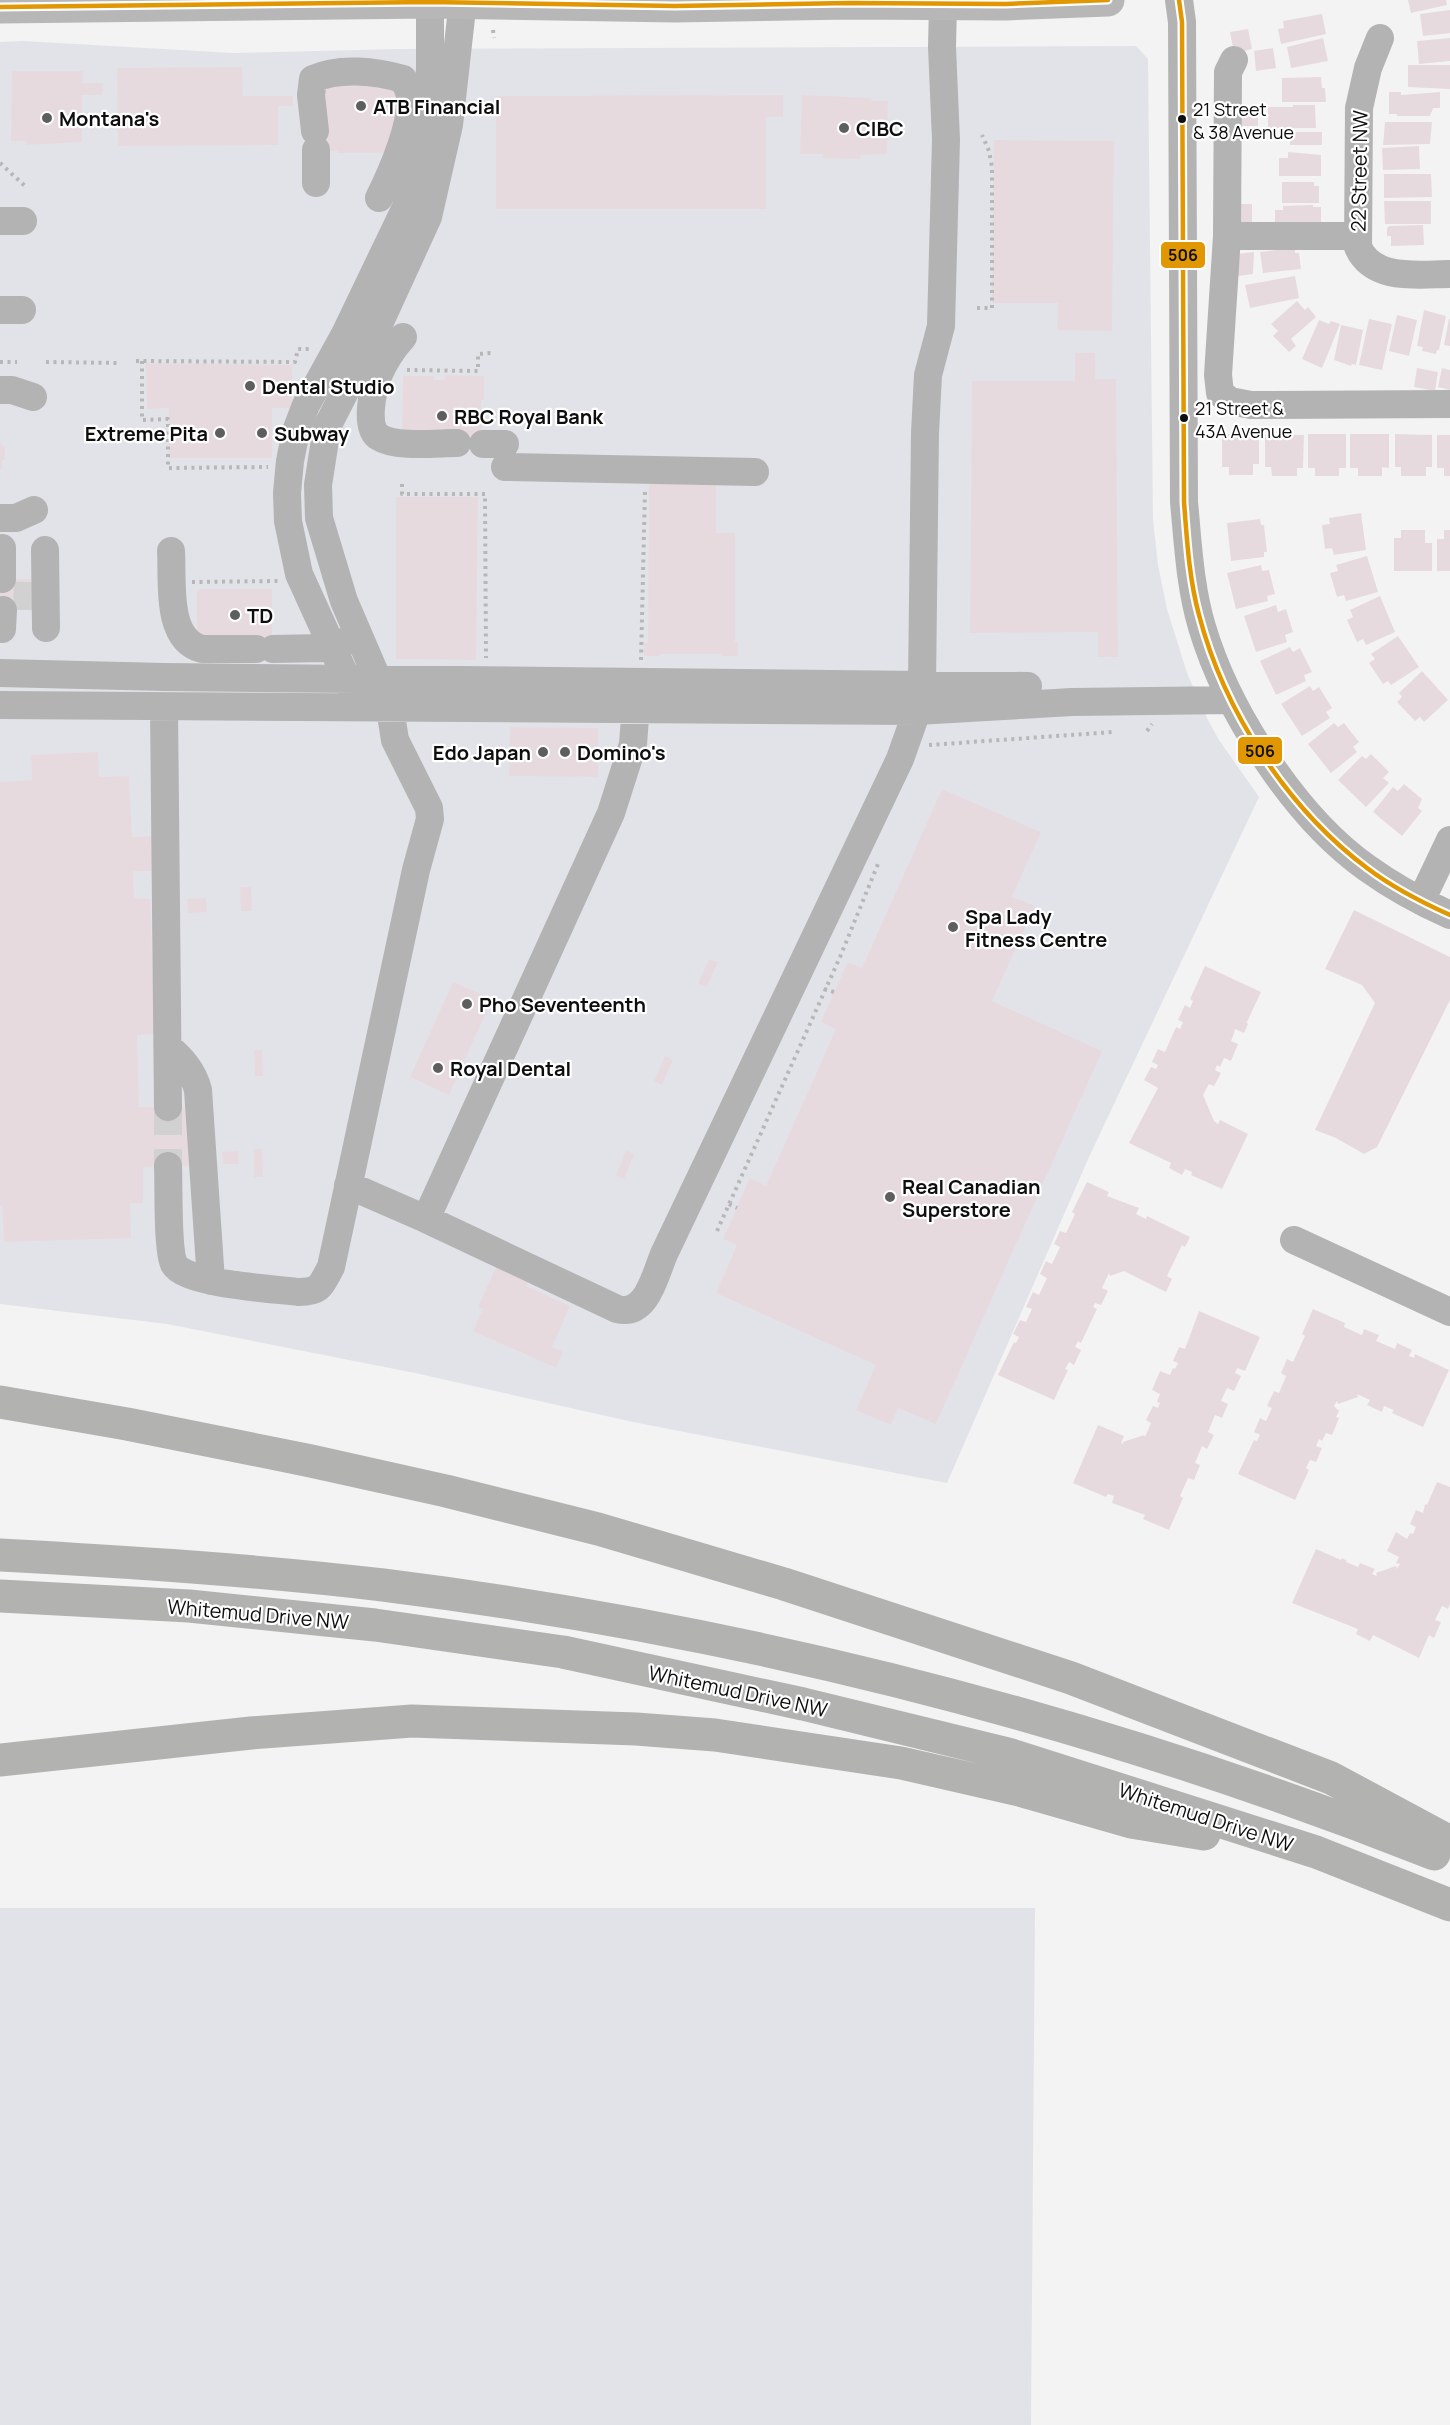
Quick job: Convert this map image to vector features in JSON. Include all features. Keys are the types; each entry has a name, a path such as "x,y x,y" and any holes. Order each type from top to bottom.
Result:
{"highway":[{"path":"0,1402 162,1431 424,1486 598,1529 773,1581 1071,1678 1320,1774 1450,1842"},
{"name":"Whitemud Drive NW","path":"0,1554 192,1565 384,1585 575,1613 827,1664 1038,1718 1326,1811 1450,1860"},
{"name":"Whitemud Drive NW","path":"0,1596 189,1606 375,1625 563,1653 803,1704 1008,1754 1316,1852 1450,1905"},
{"path":"0,1744 251,1733 412,1721 715,1735 901,1762 1019,1790 1131,1822 1316,1852"},
{"path":"0,1760 251,1733"}],"main road":[{"path":"0,7 429,1 675,6 1063,3 1108,0"}],"street":[{"path":"1179,0 1182,34 1184,501 1190,570 1199,616 1228,693 1258,745 1299,804 1366,868 1421,901 1450,915"},
{"path":"396,740 360,708 299,574 292,548 287,493 296,431 306,405 345,334 406,207 415,178 426,123 430,68 429,1"},
{"path":"168,1166 171,1250 175,1265 198,1277 299,1292 319,1289 331,1267 416,870 430,819 429,808 396,740 390,708 344,601 319,518 318,485 327,427 384,315 428,217 449,125 463,1"},
{"path":"348,1185 617,1309 628,1310 641,1304 647,1295 900,759 919,698 925,421 928,375 941,326 946,140 942,47 943,3"},
{"name":"22 Street NW","path":"1380,38 1368,68 1359,108 1357,236 1361,254 1373,266 1390,272 1450,274"},
{"path":"1234,60 1228,72 1227,82 1227,236 1218,375 1220,393 1230,401 1251,405 1450,404"},
{"path":"316,183 316,141 311,95 313,79 332,72 386,74 403,79 410,93 405,132 391,173 379,198"},
{"path":"1227,236 1357,236"},
{"path":"403,349 378,376 372,401 370,422 373,431 379,437 389,441 755,472"},
{"path":"0,390 12,390 33,397 15,401 0,401"},
{"path":"1,512 16,518 34,510"},
{"path":"15,579 25,549 21,621"},
{"path":"171,551 175,622 183,638 195,647 264,649 332,647 359,635"},
{"path":"0,673 346,679 639,675 919,698"},
{"path":"426,1219 611,813 630,755 637,710 639,675"},
{"path":"0,705 637,710 1188,687 1228,693"},
{"path":"164,707 168,1107"},
{"path":"1421,901 1450,840"},
{"path":"168,1047 183,1061 195,1078 198,1090 198,1277"},
{"path":"1294,1239 1450,1312"}],"path":[{"path":"493,30 494,38"},
{"path":"977,308 992,308 992,167 989,151 982,135"},
{"path":"0,163 25,186"},
{"path":"403,349 403,370 478,371 478,354 492,353"},
{"path":"136,361 295,362"},
{"path":"142,361 142,420 168,419 168,468 270,467"},
{"path":"0,362 17,362"},
{"path":"46,362 120,363"},
{"path":"402,484 402,494 485,494 486,668"},
{"path":"639,675 645,486"},
{"path":"182,582 283,581"},
{"path":"928,745 1113,732"},
{"path":"717,1232 879,861"},
{"path":"824,989 834,992"},
{"path":"729,1204 737,1208"}],"shaded area":[{"path":"23,41 233,53 400,49 1136,46 1148,59 1153,520 1158,565 1167,609 1187,673 1219,740 1259,797 1089,1157 947,1483 633,1422 415,1373 167,1324 0,1304 0,42"},
{"path":"0,1908 1035,1908 1031,2425 0,2425"}],"building":[{"path":"1408,0 1446,0 1447,5 1411,13"},
{"path":"1450,10 1450,33 1423,36 1420,14"},
{"path":"1322,14 1326,34 1281,44 1278,29 1284,28 1283,21"},
{"path":"1248,29 1252,49 1234,53 1230,32"},
{"path":"1323,38 1328,61 1291,68 1287,47"},
{"path":"1450,38 1450,61 1419,64 1417,41"},
{"path":"1273,48 1276,68 1256,71 1254,51"},
{"path":"1408,65 1450,65 1450,89 1408,87"},
{"path":"242,67 243,96 293,96 293,106 278,106 278,145 118,146 117,68"},
{"name":"Montana's","path":"12,71 83,71 82,83 103,83 102,95 82,95 82,142 26,145 26,141 11,141"},
{"path":"1321,77 1326,102 1282,102 1282,78"},
{"name":"ATB Financial","path":"324,79 398,80 395,153 324,151"},
{"path":"1389,92 1401,92 1401,95 1440,92 1440,108 1433,108 1430,116 1389,114"},
{"path":"783,95 783,117 766,117 766,209 496,209 496,96"},
{"name":"CIBC","path":"802,95 872,98 871,101 888,101 887,154 861,155 860,159 822,158 823,154 800,154"},
{"path":"1293,105 1315,105 1316,128 1268,128 1268,107 1293,107"},
{"path":"1238,106 1258,106 1258,126 1238,126"},
{"path":"1385,122 1432,122 1430,144 1383,145"},
{"path":"1290,132 1322,132 1322,145 1290,145"},
{"path":"994,140 1114,141 1112,331 1057,330 1058,303 992,303"},
{"path":"1419,146 1420,169 1383,170 1382,148"},
{"path":"1288,152 1321,155 1321,176 1279,176 1279,158 1288,158"},
{"path":"1384,174 1431,174 1432,197 1384,198"},
{"path":"1282,182 1314,182 1314,186 1319,186 1319,203 1282,203"},
{"path":"1384,201 1431,201 1431,224 1385,224"},
{"path":"1231,204 1252,204 1252,224 1231,224"},
{"path":"1313,205 1313,207 1321,207 1321,227 1275,228 1275,210 1283,210 1283,206"},
{"path":"1423,225 1424,245 1391,246 1391,236 1387,236 1389,226"},
{"path":"1295,248 1295,253 1299,253 1301,269 1263,273 1260,252"},
{"path":"1254,252 1253,274 1230,277 1227,255"},
{"path":"1295,276 1299,298 1250,308 1245,285"},
{"path":"1297,301 1305,310 1308,307 1316,317 1291,339 1296,346 1289,352 1273,336 1278,331 1271,324"},
{"path":"1424,310 1446,316 1439,350 1436,354 1422,351 1423,347 1417,346"},
{"path":"1397,315 1417,320 1409,356 1389,351"},
{"path":"1369,319 1392,324 1382,370 1359,365"},
{"path":"1450,319 1450,346 1444,345"},
{"path":"1319,320 1329,324 1331,321 1340,324 1322,368 1302,359"},
{"path":"1341,325 1363,330 1356,365 1351,366 1334,360"},
{"path":"1075,353 1095,353 1095,379 1116,379 1118,657 1098,657 1098,632 970,633 972,381 1075,381"},
{"path":"146,363 292,365 292,408 272,408 272,458 169,458 169,408 147,409"},
{"path":"1417,368 1438,372 1435,391 1414,387"},
{"path":"1442,368 1450,370 1450,390 1438,387"},
{"name":"RBC Royal Bank","path":"445,375 484,376 484,400 481,400 482,449 457,448 402,434 403,376 434,376 434,380 445,380"},
{"path":"1222,434 1259,434 1259,464 1253,464 1253,475 1229,475 1229,467 1222,467"},
{"path":"1308,434 1346,434 1346,468 1339,468 1339,476 1315,476 1315,468 1308,468"},
{"path":"1350,434 1389,434 1389,468 1382,467 1382,476 1358,476 1358,468 1350,468"},
{"path":"1395,434 1432,435 1432,467 1426,467 1426,476 1401,476 1401,467 1395,467"},
{"path":"1265,435 1304,435 1303,468 1297,468 1297,476 1272,476 1271,467 1265,467"},
{"path":"1437,435 1450,435 1450,476 1444,476 1444,468 1437,468"},
{"path":"0,443 5,447 2,469 0,469"},
{"path":"649,482 716,482 716,533 735,533 735,642 738,642 738,656 660,654 660,656 644,656 644,643 648,643"},
{"path":"396,497 478,497 476,660 396,659"},
{"path":"1361,513 1366,550 1334,555 1332,548 1325,549 1322,525 1330,524 1329,518"},
{"path":"1260,519 1261,525 1264,525 1267,552 1264,552 1264,557 1231,561 1227,523"},
{"path":"1401,530 1425,530 1425,543 1432,543 1432,571 1394,571 1394,538 1401,538"},
{"path":"1444,530 1450,530 1450,571 1437,571 1437,539 1444,539"},
{"path":"1367,556 1378,592 1346,601 1344,595 1337,597 1330,573 1338,571 1336,565"},
{"path":"1261,565 1262,571 1269,570 1275,594 1267,596 1268,601 1236,609 1227,573"},
{"path":"0,579 39,579 39,610 0,610"},
{"name":"TD","path":"197,589 272,589 272,657 197,642"},
{"path":"1380,596 1395,632 1366,645 1363,639 1357,642 1347,620 1353,617 1350,610"},
{"path":"1276,605 1278,612 1286,609 1293,632 1285,635 1287,642 1256,652 1244,616"},
{"path":"1398,636 1419,667 1391,685 1388,681 1383,684 1369,663 1375,659 1371,654"},
{"path":"1290,647 1293,652 1300,648 1312,672 1304,675 1306,681 1276,695 1260,661"},
{"path":"1422,671 1448,700 1424,722 1420,717 1415,721 1397,702 1402,697 1399,693"},
{"path":"1310,686 1313,691 1319,687 1332,708 1326,712 1330,718 1302,736 1281,704"},
{"path":"1334,723 1338,727 1344,723 1359,742 1353,747 1357,752 1331,773 1308,744"},
{"path":"510,727 598,728 598,777 509,776"},
{"path":"98,752 99,777 129,776 132,837 155,836 157,871 133,871 134,898 150,899 155,1034 137,1035 139,1107 189,1107 191,1166 143,1167 143,1203 130,1203 131,1238 4,1242 2,1206 0,1206 0,782 32,780 31,755"},
{"path":"1371,754 1389,772 1383,778 1389,783 1366,807 1338,780 1362,756 1366,759"},
{"path":"1404,784 1422,799 1418,808 1422,811 1402,836 1373,812 1393,787 1398,791"},
{"name":"Real Canadian Superstore","path":"942,789 1041,832 1012,897 1035,906 992,1001 1102,1051 936,1424 898,1408 891,1425 856,1410 876,1365 716,1293 737,1245 723,1239 750,1178 766,1186 836,1029 821,1022 834,992 848,962 862,968"},
{"path":"240,887 251,887 252,911 241,911"},
{"path":"206,898 207,912 188,913 187,899"},
{"path":"1354,910 1450,957 1450,1000 1377,1147 1364,1154 1336,1138 1315,1130 1375,1003 1362,985 1325,969"},
{"path":"709,959 718,962 707,987 698,984"},
{"path":"1205,966 1261,992 1247,1022 1245,1021 1248,1024 1244,1033 1235,1029 1231,1041 1238,1044 1231,1061 1224,1058 1220,1067 1217,1065 1215,1070 1221,1073 1214,1086 1209,1084 1203,1095 1214,1121 1218,1124 1220,1120 1248,1134 1222,1189 1191,1175 1192,1172 1185,1169 1182,1175 1169,1168 1171,1163 1129,1143 1158,1088 1144,1080 1151,1067 1156,1069 1158,1065 1152,1062 1158,1049 1165,1052 1176,1027 1180,1029 1183,1022 1178,1020 1185,1005 1190,1008 1193,1001 1190,999"},
{"path":"453,982 492,999 449,1095 410,1077"},
{"path":"254,1050 262,1050 263,1076 255,1076"},
{"path":"665,1056 673,1060 662,1085 654,1081"},
{"path":"254,1149 262,1149 263,1177 254,1177"},
{"path":"626,1150 634,1154 624,1179 616,1176"},
{"path":"238,1151 239,1164 223,1164 222,1152"},
{"path":"1087,1182 1109,1192 1107,1196 1139,1208 1136,1214 1146,1219 1147,1216 1190,1237 1185,1247 1182,1245 1167,1276 1172,1279 1166,1292 1124,1271 1110,1276 1109,1273 1102,1288 1108,1291 1101,1305 1095,1303 1093,1307 1097,1309 1081,1343 1078,1341 1075,1347 1081,1350 1074,1365 1069,1362 1065,1369 1068,1370 1054,1400 998,1375 1014,1342 1016,1343 1019,1337 1013,1334 1020,1320 1026,1322 1032,1309 1026,1307 1033,1292 1039,1295 1047,1278 1040,1274 1046,1261 1052,1264 1060,1247 1054,1244 1060,1231 1066,1233 1075,1214 1072,1212"},
{"path":"496,1267 528,1281 526,1286 570,1306 552,1347 563,1352 556,1368 473,1331 483,1309 478,1307"},
{"path":"1313,1309 1345,1323 1344,1327 1362,1335 1364,1329 1379,1335 1376,1341 1395,1349 1397,1343 1412,1350 1409,1356 1414,1358 1415,1354 1449,1370 1423,1427 1392,1413 1394,1410 1384,1406 1382,1412 1367,1405 1370,1400 1357,1394 1358,1397 1338,1404 1337,1401 1334,1406 1339,1411 1336,1417 1339,1418 1332,1435 1326,1433 1322,1441 1319,1439 1316,1446 1322,1448 1316,1462 1310,1460 1306,1468 1309,1470 1295,1500 1238,1474 1254,1440 1257,1441 1260,1435 1254,1432 1260,1418 1266,1421 1272,1408 1267,1406 1274,1391 1279,1393 1286,1376 1281,1373 1287,1359 1293,1362 1305,1336 1302,1334"},
{"path":"1199,1311 1260,1337 1245,1371 1237,1368 1235,1373 1241,1376 1234,1391 1227,1388 1221,1401 1228,1404 1222,1418 1215,1415 1208,1432 1214,1435 1207,1449 1202,1446 1195,1463 1200,1465 1194,1480 1188,1478 1180,1496 1183,1498 1169,1530 1143,1519 1145,1515 1112,1503 1114,1496 1108,1494 1106,1497 1073,1483 1098,1425 1124,1436 1121,1443 1123,1444 1123,1442 1144,1435 1145,1437 1151,1423 1146,1420 1153,1406 1158,1408 1160,1403 1157,1402 1160,1394 1152,1390 1160,1371 1170,1375 1173,1368 1175,1369 1178,1363 1173,1361 1179,1347 1185,1349"},
{"path":"1437,1482 1450,1487 1450,1604 1448,1609 1442,1606 1435,1620 1441,1622 1434,1638 1429,1635 1419,1658 1373,1635 1370,1641 1356,1634 1358,1629 1292,1603 1316,1549 1341,1560 1342,1558 1358,1567 1360,1563 1375,1569 1372,1574 1377,1576 1376,1573 1396,1566 1397,1569 1400,1564 1396,1563 1399,1557 1387,1551 1396,1532 1407,1539 1410,1533 1413,1534 1416,1527 1410,1524 1416,1510 1423,1513 1425,1504 1427,1505"}],"tunnel":[{"path":"27,610 28,579"},
{"path":"168,1107 168,1166"}],"transit line":[{"name":"506","path":"0,7 429,2 675,6 850,3 1006,4 1108,0"},
{"name":"506","path":"1179,0 1182,22 1184,502 1187,545 1199,615 1210,651 1225,687 1262,755 1285,787 1338,844 1367,868 1407,894 1450,915"}],"place":[{"name":"ATB Financial","path":"361,106"},
{"name":"Montana's","path":"47,118"},
{"name":"21 Street & 38 Avenue","path":"1182,119"},
{"name":"CIBC","path":"844,128"},
{"name":"Dental Studio","path":"250,386"},
{"name":"RBC Royal Bank","path":"442,416"},
{"name":"21 Street & 43A Avenue","path":"1184,418"},
{"name":"Extreme Pita","path":"220,433"},
{"name":"Subway","path":"262,433"},
{"name":"TD","path":"235,615"},
{"name":"Edo Japan","path":"543,752"},
{"name":"Domino's","path":"565,752"},
{"name":"Spa Lady Fitness Centre","path":"953,927"},
{"name":"Pho Seventeenth","path":"467,1004"},
{"name":"Royal Dental","path":"438,1068"},
{"name":"Real Canadian Superstore","path":"890,1197"}]}
